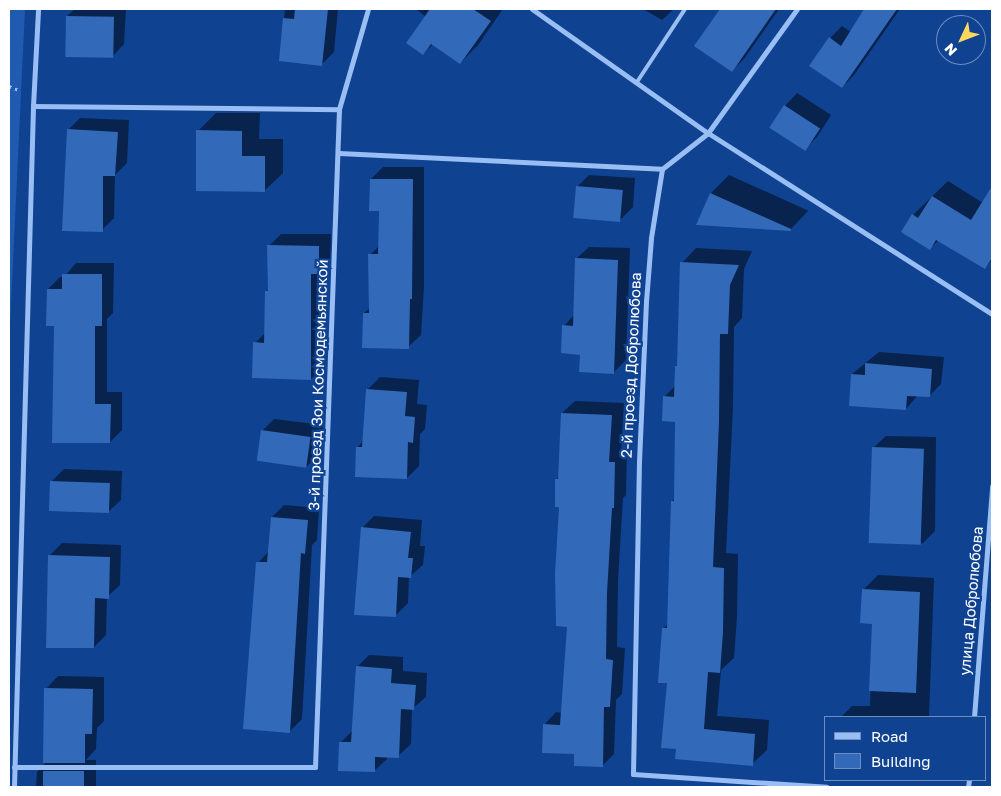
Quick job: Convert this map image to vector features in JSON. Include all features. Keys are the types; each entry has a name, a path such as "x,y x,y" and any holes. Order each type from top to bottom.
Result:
{"street":[{"path":"14,787 33,106 38,9"},
{"name":"3-й проезд Зои Космодемьянской","path":"14,767 316,767 339,153 339,109 368,9"},
{"path":"532,9 708,133 992,314"},
{"path":"339,153 662,169 708,133 797,9"},
{"path":"33,106 339,109"},
{"name":"2-й проезд Добролюбова","path":"662,169 651,238 646,301 639,461 633,774 827,787"},
{"name":"улица Добролюбова","path":"974,716 992,486"}],"lane":[{"path":"636,82 685,9"}],"shaded area":[{"path":"9,9 25,9 9,346"}],"building":[{"path":"295,9 328,9 322,66 279,61 283,18 294,19"},
{"path":"430,9 473,9 491,21 460,64 431,44 423,55 406,43"},
{"path":"720,9 776,9 732,72 694,46"},
{"path":"864,9 897,9 842,88 809,66 829,37 841,46"},
{"path":"66,16 114,17 113,58 65,57"},
{"path":"784,105 820,128 805,151 769,128"},
{"path":"67,129 118,132 115,176 103,176 103,232 62,231"},
{"path":"196,130 242,131 242,156 265,156 265,192 196,191"},
{"path":"370,179 413,179 412,299 410,299 409,349 362,348 363,313 369,313 368,254 378,254 379,211 369,211"},
{"path":"576,186 623,190 620,222 573,218"},
{"path":"992,186 992,258 985,269 936,240 930,250 901,232 912,214 918,218 932,196 971,220"},
{"path":"710,193 791,229 791,231 696,225"},
{"path":"267,245 319,246 319,274 311,274 311,380 252,378 253,342 264,343 265,291 268,291"},
{"path":"575,258 618,260 614,374 579,372 580,355 561,353 562,325 573,326"},
{"path":"680,262 739,265 730,285 728,334 720,334 719,422 713,567 724,568 723,632 720,673 708,672 704,729 755,734 753,766 675,759 676,749 661,748 667,683 658,683 662,628 667,628 671,501 674,501 675,422 662,421 663,396 674,397 675,366 677,366"},
{"path":"62,274 102,274 102,326 95,326 95,404 111,404 110,443 52,443 54,326 46,326 47,289 62,289"},
{"path":"865,363 932,369 930,397 907,396 906,410 849,406 851,374 865,375"},
{"path":"366,389 407,392 405,416 415,417 413,443 408,442 407,479 355,477 356,447 362,447"},
{"path":"561,413 612,415 609,462 615,462 614,508 612,508 607,593 606,659 613,660 610,707 604,707 603,767 574,766 574,754 542,753 543,724 560,725 567,627 556,626 555,574 559,507 555,507 555,479 558,479"},
{"path":"261,430 311,437 306,468 257,461"},
{"path":"872,447 924,449 921,545 869,543"},
{"path":"50,481 110,483 109,513 49,511"},
{"path":"271,517 308,520 305,554 301,553 290,733 243,729 256,562 267,562"},
{"path":"361,527 411,532 408,558 413,558 411,578 398,577 396,617 354,615"},
{"path":"48,555 110,557 109,599 95,598 94,648 46,648"},
{"path":"862,589 920,592 916,693 869,691 872,624 860,623"},
{"path":"356,666 392,669 391,683 416,685 414,710 401,709 399,758 375,757 375,772 338,771 339,742 351,742"},
{"path":"44,688 93,689 92,734 85,734 85,763 43,763"},
{"path":"43,771 84,771 84,787 43,787"}]}
